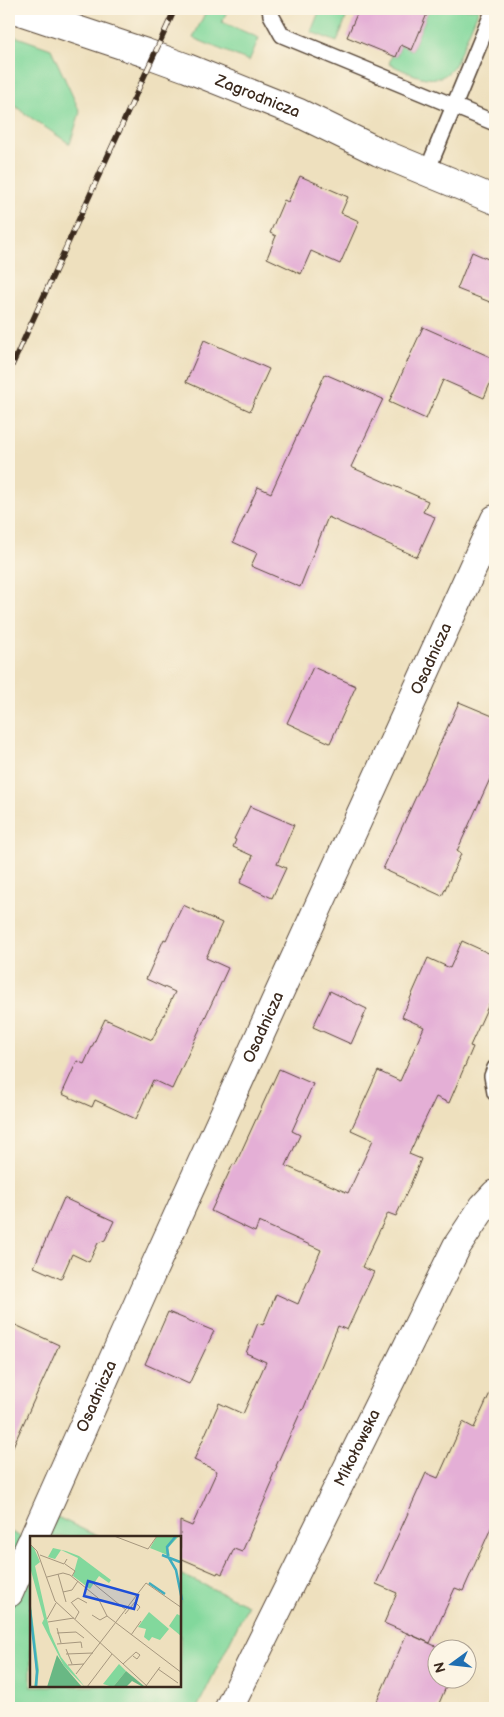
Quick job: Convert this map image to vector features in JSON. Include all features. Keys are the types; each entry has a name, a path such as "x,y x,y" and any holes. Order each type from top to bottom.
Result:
{"street":[{"name":"Zagrodnicza","path":"14,9 146,52 187,68 299,113 379,152 495,200"},
{"name":"Osadnicza","path":"34,1536 148,1281 495,519"},
{"name":"Mikołowska","path":"229,1708 458,1246 483,1207 495,1194"},
{"path":"9,1593 30,1545"}],"lane":[{"path":"270,9 282,34 495,123"},
{"path":"427,171 494,9"},
{"path":"495,1068 492,1076 495,1093"}],"green space":[{"path":"207,9 228,9 222,22 259,38 249,61 193,38"},
{"path":"320,9 346,9 344,13 347,15 337,42 311,32"},
{"path":"429,9 479,9 455,65 448,73 441,77 424,78 389,64 392,55 396,57 401,45 412,50"},
{"path":"9,34 51,49 80,112 70,144 9,101"},
{"path":"57,1517 97,1536 48,1536"},
{"path":"9,1531 30,1542 30,1687 181,1687 181,1574 248,1605 197,1708 9,1708"}],"building":[{"path":"359,9 429,9 412,50 401,45 396,57 347,37"},
{"path":"300,176 348,197 341,213 359,221 340,264 311,251 301,274 267,258 276,236 270,233 284,200 288,202"},
{"path":"472,252 495,262 495,304 457,289"},
{"path":"423,327 495,359 495,372 484,398 443,380 426,419 389,402"},
{"path":"204,340 269,369 250,411 186,382"},
{"path":"325,374 383,399 351,467 428,501 423,512 435,517 417,557 328,517 300,587 251,566 257,553 233,542 258,487 271,493"},
{"path":"313,667 356,686 330,743 287,723"},
{"path":"459,702 495,717 495,768 457,851 461,854 442,896 383,869"},
{"path":"250,806 294,825 277,864 286,868 272,898 240,883 253,856 233,847 236,840 234,839"},
{"path":"183,905 222,923 206,958 228,968 172,1089 153,1080 136,1119 95,1100 92,1107 62,1094 77,1061 84,1064 105,1019 152,1040 175,992 146,979 164,939 166,940"},
{"path":"462,941 495,956 495,991 470,1046 473,1047 449,1103 436,1097 409,1154 421,1159 409,1188 396,1216 388,1213 362,1267 374,1272 347,1330 338,1326 303,1410 276,1466 271,1480 273,1481 242,1552 234,1549 222,1574 218,1572 217,1574 181,1558 180,1521 192,1526 217,1471 194,1460 219,1403 243,1414 266,1362 246,1353 258,1323 263,1325 276,1294 298,1304 321,1250 259,1222 255,1232 211,1211 233,1164 235,1165 279,1069 313,1084 292,1131 300,1135 286,1166 348,1193 373,1140 351,1130 378,1071 400,1081 424,1027 402,1017 428,958 450,968"},
{"path":"330,991 367,1009 351,1044 313,1027"},
{"path":"64,1198 114,1221 105,1240 98,1243 89,1262 72,1254 61,1279 34,1267"},
{"path":"168,1312 214,1331 189,1384 145,1364"},
{"path":"9,1322 59,1345 9,1455"},
{"path":"495,1382 495,1519 463,1591 455,1588 431,1640 426,1641 384,1623 397,1593 376,1584 426,1473 438,1478 463,1422 474,1428"},
{"path":"407,1633 426,1642 426,1690 445,1690 437,1708 374,1708"}],"railway":[{"path":"9,372 175,9"}]}
